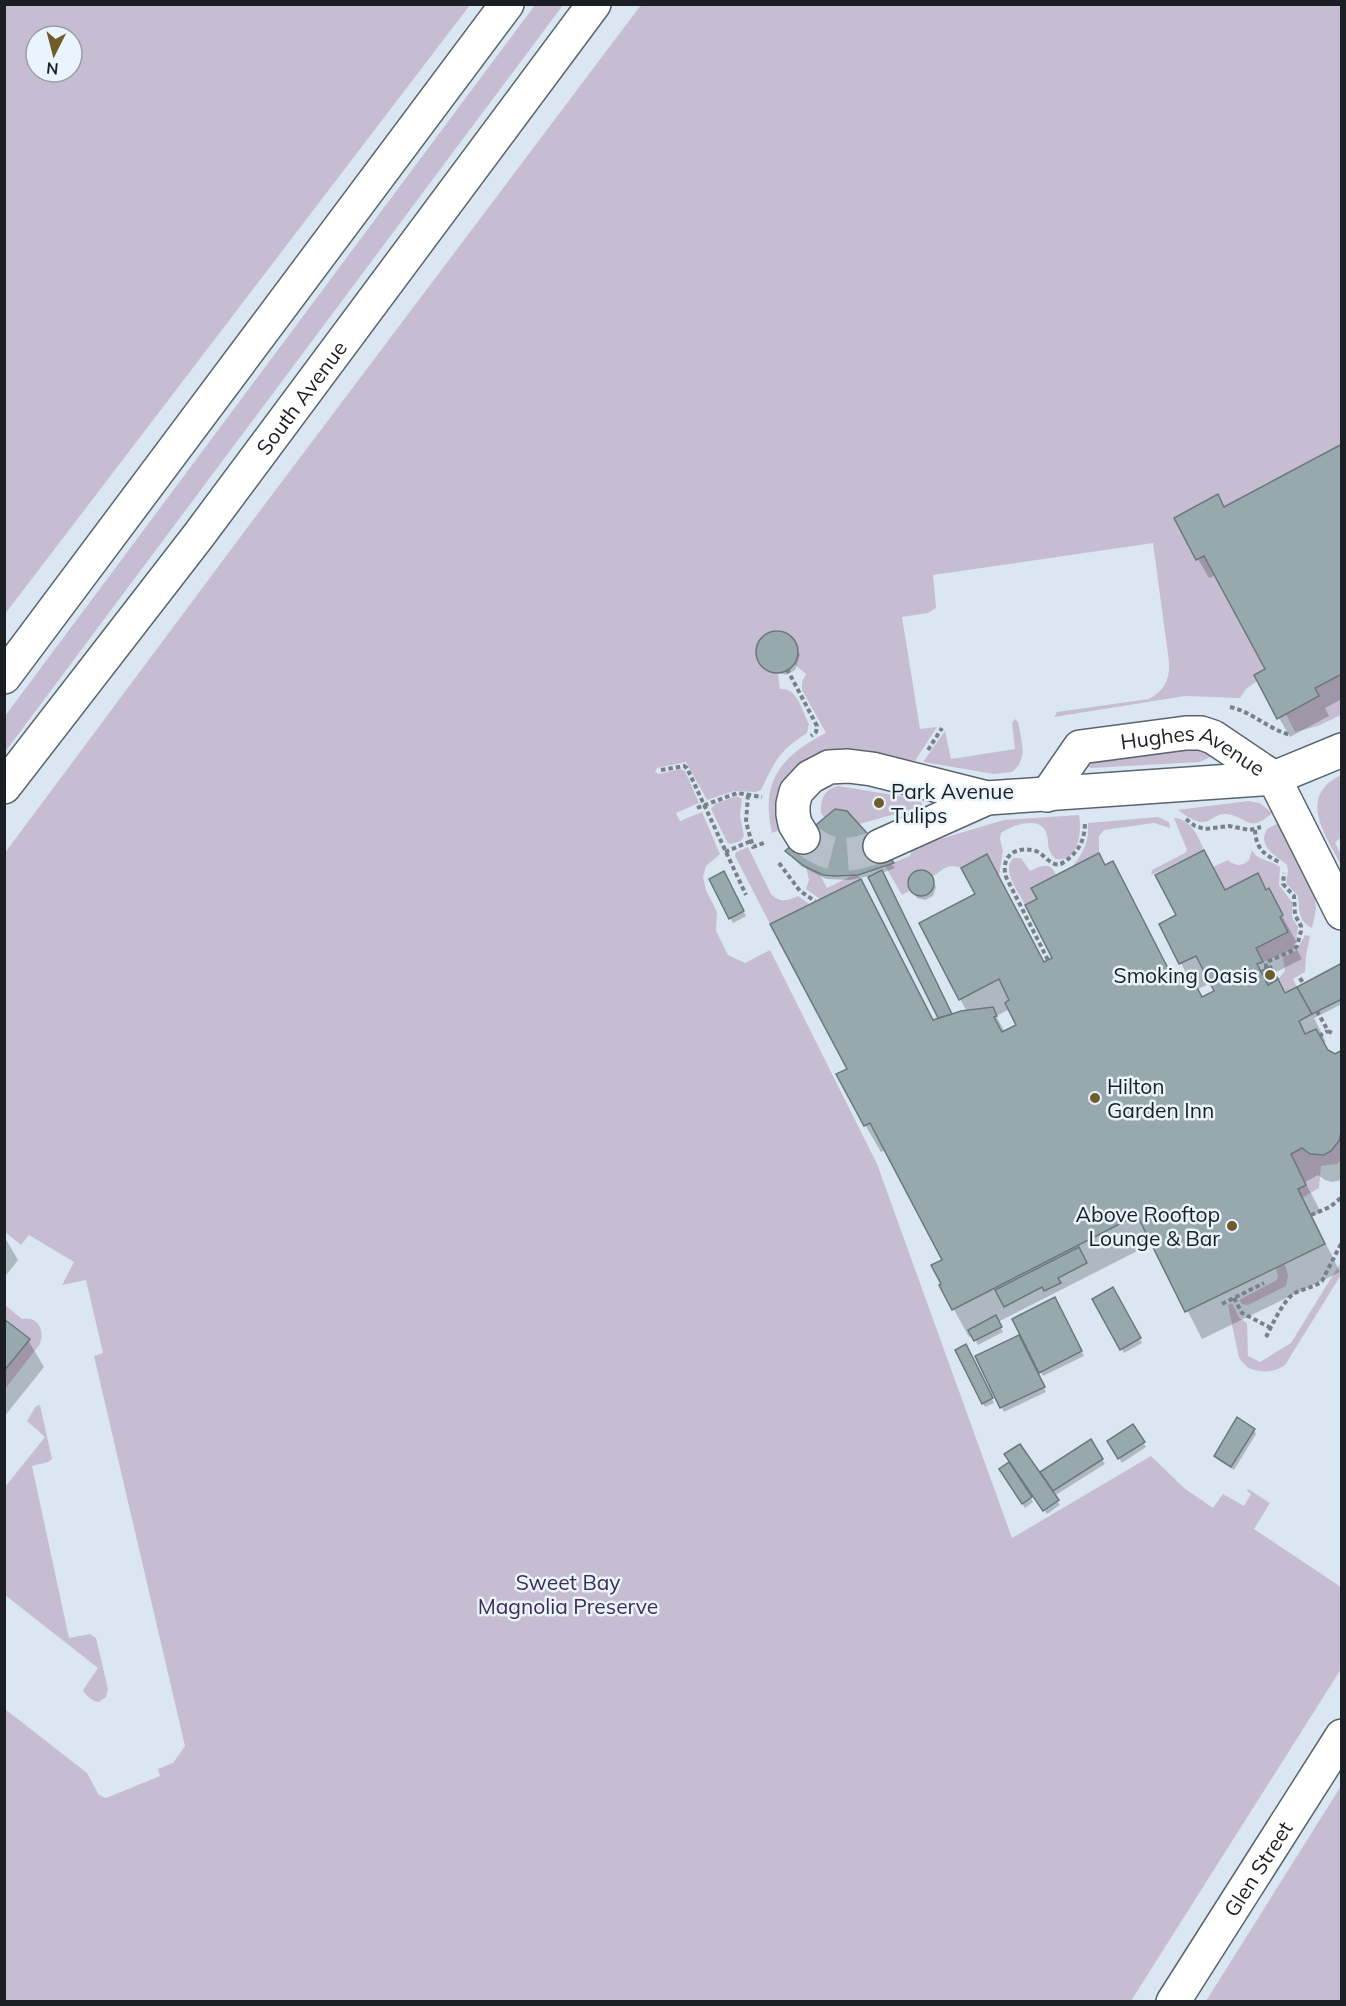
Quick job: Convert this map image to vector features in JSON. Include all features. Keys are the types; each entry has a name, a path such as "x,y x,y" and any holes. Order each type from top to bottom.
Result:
{"street":[{"path":"4,677 507,4"},
{"name":"South Avenue","path":"4,787 199,535 594,4"},
{"name":"Hughes Avenue","path":"1047,795 1080,747 1186,733 1201,733 1213,737 1274,778"},
{"path":"1341,750 1274,778 1341,913"},
{"name":"Hughes Avenue","path":"788,842 795,824 793,804 796,792 810,777 829,767 848,766 872,769 987,798 1274,778"},
{"name":"Hughes Avenue","path":"880,846 987,798"},
{"name":"Glen Street","path":"1173,2001 1341,1736"}],"path":[{"path":"926,753 942,728"},
{"path":"661,771 686,767 746,895"},
{"path":"697,808 732,795 764,798"},
{"path":"748,795 746,822 753,847 770,840 788,842"},
{"path":"1182,816 1195,826 1205,829 1229,826 1255,830 1263,825"},
{"path":"1048,960 1006,877 1005,862 1016,851 1031,850 1037,851 1054,864 1059,865 1072,856 1081,845 1085,832 1085,818"},
{"path":"1255,830 1256,845 1284,867 1282,884 1294,896 1295,915 1301,926 1297,946 1289,953 1266,963 1266,968"},
{"path":"725,852 751,841"},
{"path":"776,856 800,891 816,901"},
{"path":"1300,978 1303,983"},
{"path":"1317,1011 1330,1032 1319,1036"},
{"path":"1311,1215 1330,1207 1341,1197"},
{"path":"1266,1337 1288,1298 1322,1281 1341,1242"},
{"path":"1222,1304 1264,1282"},
{"path":"1234,1298 1242,1313 1271,1328"}],"green space":[{"path":"4,5 470,5 5,614"},
{"path":"535,5 563,5 5,752 5,716"},
{"name":"Sweet Bay Magnolia Preserve","path":"641,5 1341,5 1341,444 1224,507 1217,495 1174,518 1196,559 1204,556 1265,669 1254,675 1257,681 1246,689 1240,698 1185,696 1054,717 1057,712 1149,699 1165,684 1169,674 1169,662 1153,543 933,575 936,608 928,613 902,617 920,729 937,727 915,761 845,749 832,749 806,759 791,774 785,828 772,833 769,799 778,772 797,751 826,733 802,690 802,682 806,674 794,664 799,650 791,636 776,630 761,637 756,654 763,668 778,673 780,689 786,689 795,696 809,724 807,733 790,745 779,757 761,790 756,792 734,791 707,800 686,762 657,768 655,772 659,774 680,769 685,771 699,803 676,813 680,821 702,812 720,854 706,866 703,877 706,890 717,912 716,931 728,955 745,963 770,950 877,1164 1012,1538 1151,1456 1184,1488 1213,1508 1223,1494 1244,1506 1251,1494 1247,1491 1248,1489 1270,1503 1254,1529 1341,1587 1341,1669 1131,2001 5,2001 5,1709 87,1773 99,1795 106,1798 160,1776 158,1769 173,1763 185,1746 94,1356 103,1353 86,1280 62,1285 74,1262 29,1235 21,1245 5,1232 4,854"},
{"path":"1341,674 1341,715 1318,726 1295,732 1286,714 1319,696 1315,688"},
{"path":"1015,719 1018,722 1021,736 1022,755 1021,761 1012,772 994,774 923,762 945,731 951,759 1015,749 1012,723"},
{"path":"1186,741 1211,755 1210,757 1200,762 1092,768 1083,766 1082,761"},
{"path":"1341,775 1341,838 1335,842 1341,855 1341,865 1322,828 1317,805 1320,794 1328,784"},
{"path":"838,786 918,799 922,805 856,825 828,822 821,813 822,800 826,792"},
{"path":"736,796 742,799 740,816 744,836 741,841 730,844 711,809 715,804"},
{"path":"1248,801 1260,803 1272,813 1258,823 1225,814 1200,822 1178,810"},
{"path":"1079,815 1080,829 1077,844 1070,856 1064,859 1056,859 1049,849 1046,832 1037,824 1031,823 1018,825 1001,833 1003,851 999,876 987,855 961,868 952,866 945,868 932,877 929,872 919,869 911,874 907,884 911,890 902,895 885,866 910,856 913,847 1004,820"},
{"path":"1158,817 1169,822 1170,828 1154,823 1104,830 1099,836 1099,853 1072,867 1085,846 1088,823"},
{"path":"1174,818 1185,821 1189,825 1204,850 1151,875 1152,870 1187,850"},
{"path":"1279,823 1315,895 1316,909 1312,928 1304,922 1299,911 1298,896 1286,883 1287,865 1269,850 1264,841 1267,829"},
{"path":"748,847 771,894 777,899 784,900 798,896 809,904 770,924 735,856 736,852"},
{"path":"1252,850 1261,859 1280,867 1279,885 1292,902 1292,917 1298,927 1293,949 1263,962 1256,948 1287,931 1269,889 1266,890 1257,874 1225,890 1213,867 1228,860 1233,864 1244,864 1249,860"},
{"path":"1013,858 1021,858 1030,871 1041,866 1048,866 1056,875 1031,887 1037,899 1025,905 1010,875 1010,863"},
{"path":"806,867 819,873 827,888 853,875 858,875 861,879 820,899 806,889 809,880"},
{"path":"1305,935 1310,936 1305,972 1293,979 1297,987 1285,993 1278,979 1285,971 1283,958 1297,950"},
{"path":"1341,1128 1341,1160 1337,1164 1321,1166 1319,1188 1302,1198 1298,1189 1306,1184 1291,1154 1302,1148 1316,1155 1331,1151 1339,1141"},
{"path":"1341,1262 1341,1275 1285,1365 1276,1370 1267,1371 1248,1368 1239,1358 1228,1305 1232,1303 1239,1318 1247,1323 1248,1356 1260,1362 1291,1343"},
{"path":"1285,1264 1288,1276 1286,1286 1248,1305 1242,1304 1239,1300 1277,1280 1276,1268"},
{"path":"5,1305 22,1319 36,1322 42,1334 40,1344 5,1389 5,1371 29,1339 5,1319"},
{"path":"40,1405 52,1459 32,1466 69,1638 90,1634 96,1638 108,1689 106,1697 99,1702 90,1698 83,1690 98,1668 5,1595 5,1487 45,1437 27,1421 36,1406"},
{"path":"1341,1786 1341,2001 1206,2001"}],"building":[{"path":"1342,444 1342,674 1315,688 1319,696 1277,719 1254,675 1265,669 1204,556 1196,560 1174,518 1218,494 1224,507"},
{"path":"777,631 792,637 798,652 792,667 777,673 762,667 756,652 762,637"},
{"path":"835,809 847,811 894,863 858,875 823,875 804,866 785,851"},
{"name":"Hilton Garden Inn","path":"1204,850 1225,890 1258,873 1266,890 1269,888 1283,915 1280,917 1288,932 1256,948 1263,962 1257,964 1268,985 1278,979 1285,993 1297,987 1312,1014 1299,1021 1305,1034 1316,1029 1328,1050 1335,1054 1342,1050 1342,1128 1339,1141 1331,1151 1324,1155 1310,1154 1302,1148 1291,1154 1306,1185 1298,1189 1325,1244 1185,1312 1137,1215 952,1310 931,1265 942,1260 870,1123 864,1126 836,1074 847,1069 770,924 861,879 933,1020 961,1011 993,1007 997,1016 994,1017 1002,1032 1016,1025 1005,1003 1009,1000 999,979 959,1000 919,923 975,894 961,868 987,854 1044,962 1052,958 1025,905 1037,899 1031,888 1099,853 1105,865 1113,861 1174,980 1189,972 1202,997 1214,991 1196,956 1179,964 1159,924 1176,915 1155,875"},
{"path":"882,870 952,1014 938,1018 868,877"},
{"path":"921,870 930,874 934,883 930,892 921,896 912,892 908,883 912,874"},
{"path":"724,871 744,911 729,919 709,879"},
{"path":"1342,963 1342,999 1312,1014 1297,987"},
{"name":"Smoking Oasis","path":"1271,966 1278,979 1268,985 1261,971"},
{"path":"1079,1247 1087,1263 1058,1278 1061,1283 1044,1291 1042,1287 1004,1307 995,1290"},
{"path":"1113,1287 1141,1338 1120,1350 1092,1299"},
{"path":"1055,1297 1082,1351 1039,1373 1012,1319"},
{"path":"996,1315 1002,1327 974,1341 968,1330"},
{"path":"4,1319 30,1339 4,1371"},
{"path":"1019,1335 1045,1387 1000,1408 975,1356"},
{"path":"966,1344 993,1398 982,1404 955,1350"},
{"path":"1237,1417 1255,1429 1231,1467 1214,1456"},
{"path":"1133,1424 1145,1442 1118,1459 1107,1441"},
{"path":"1091,1439 1103,1459 1053,1491 1040,1472"},
{"path":"1020,1444 1059,1500 1043,1511 1004,1454"},
{"path":"1009,1462 1032,1497 1022,1504 999,1469"}],"tunnel":[{"path":"803,837 822,849 839,854 858,853 880,846"}],"place":[{"name":"Park Avenue Tulips","path":"879,803"},
{"name":"Smoking Oasis","path":"1270,975"},
{"name":"Hilton Garden Inn","path":"1095,1098"},
{"name":"Above Rooftop Lounge & Bar","path":"1232,1226"}]}
